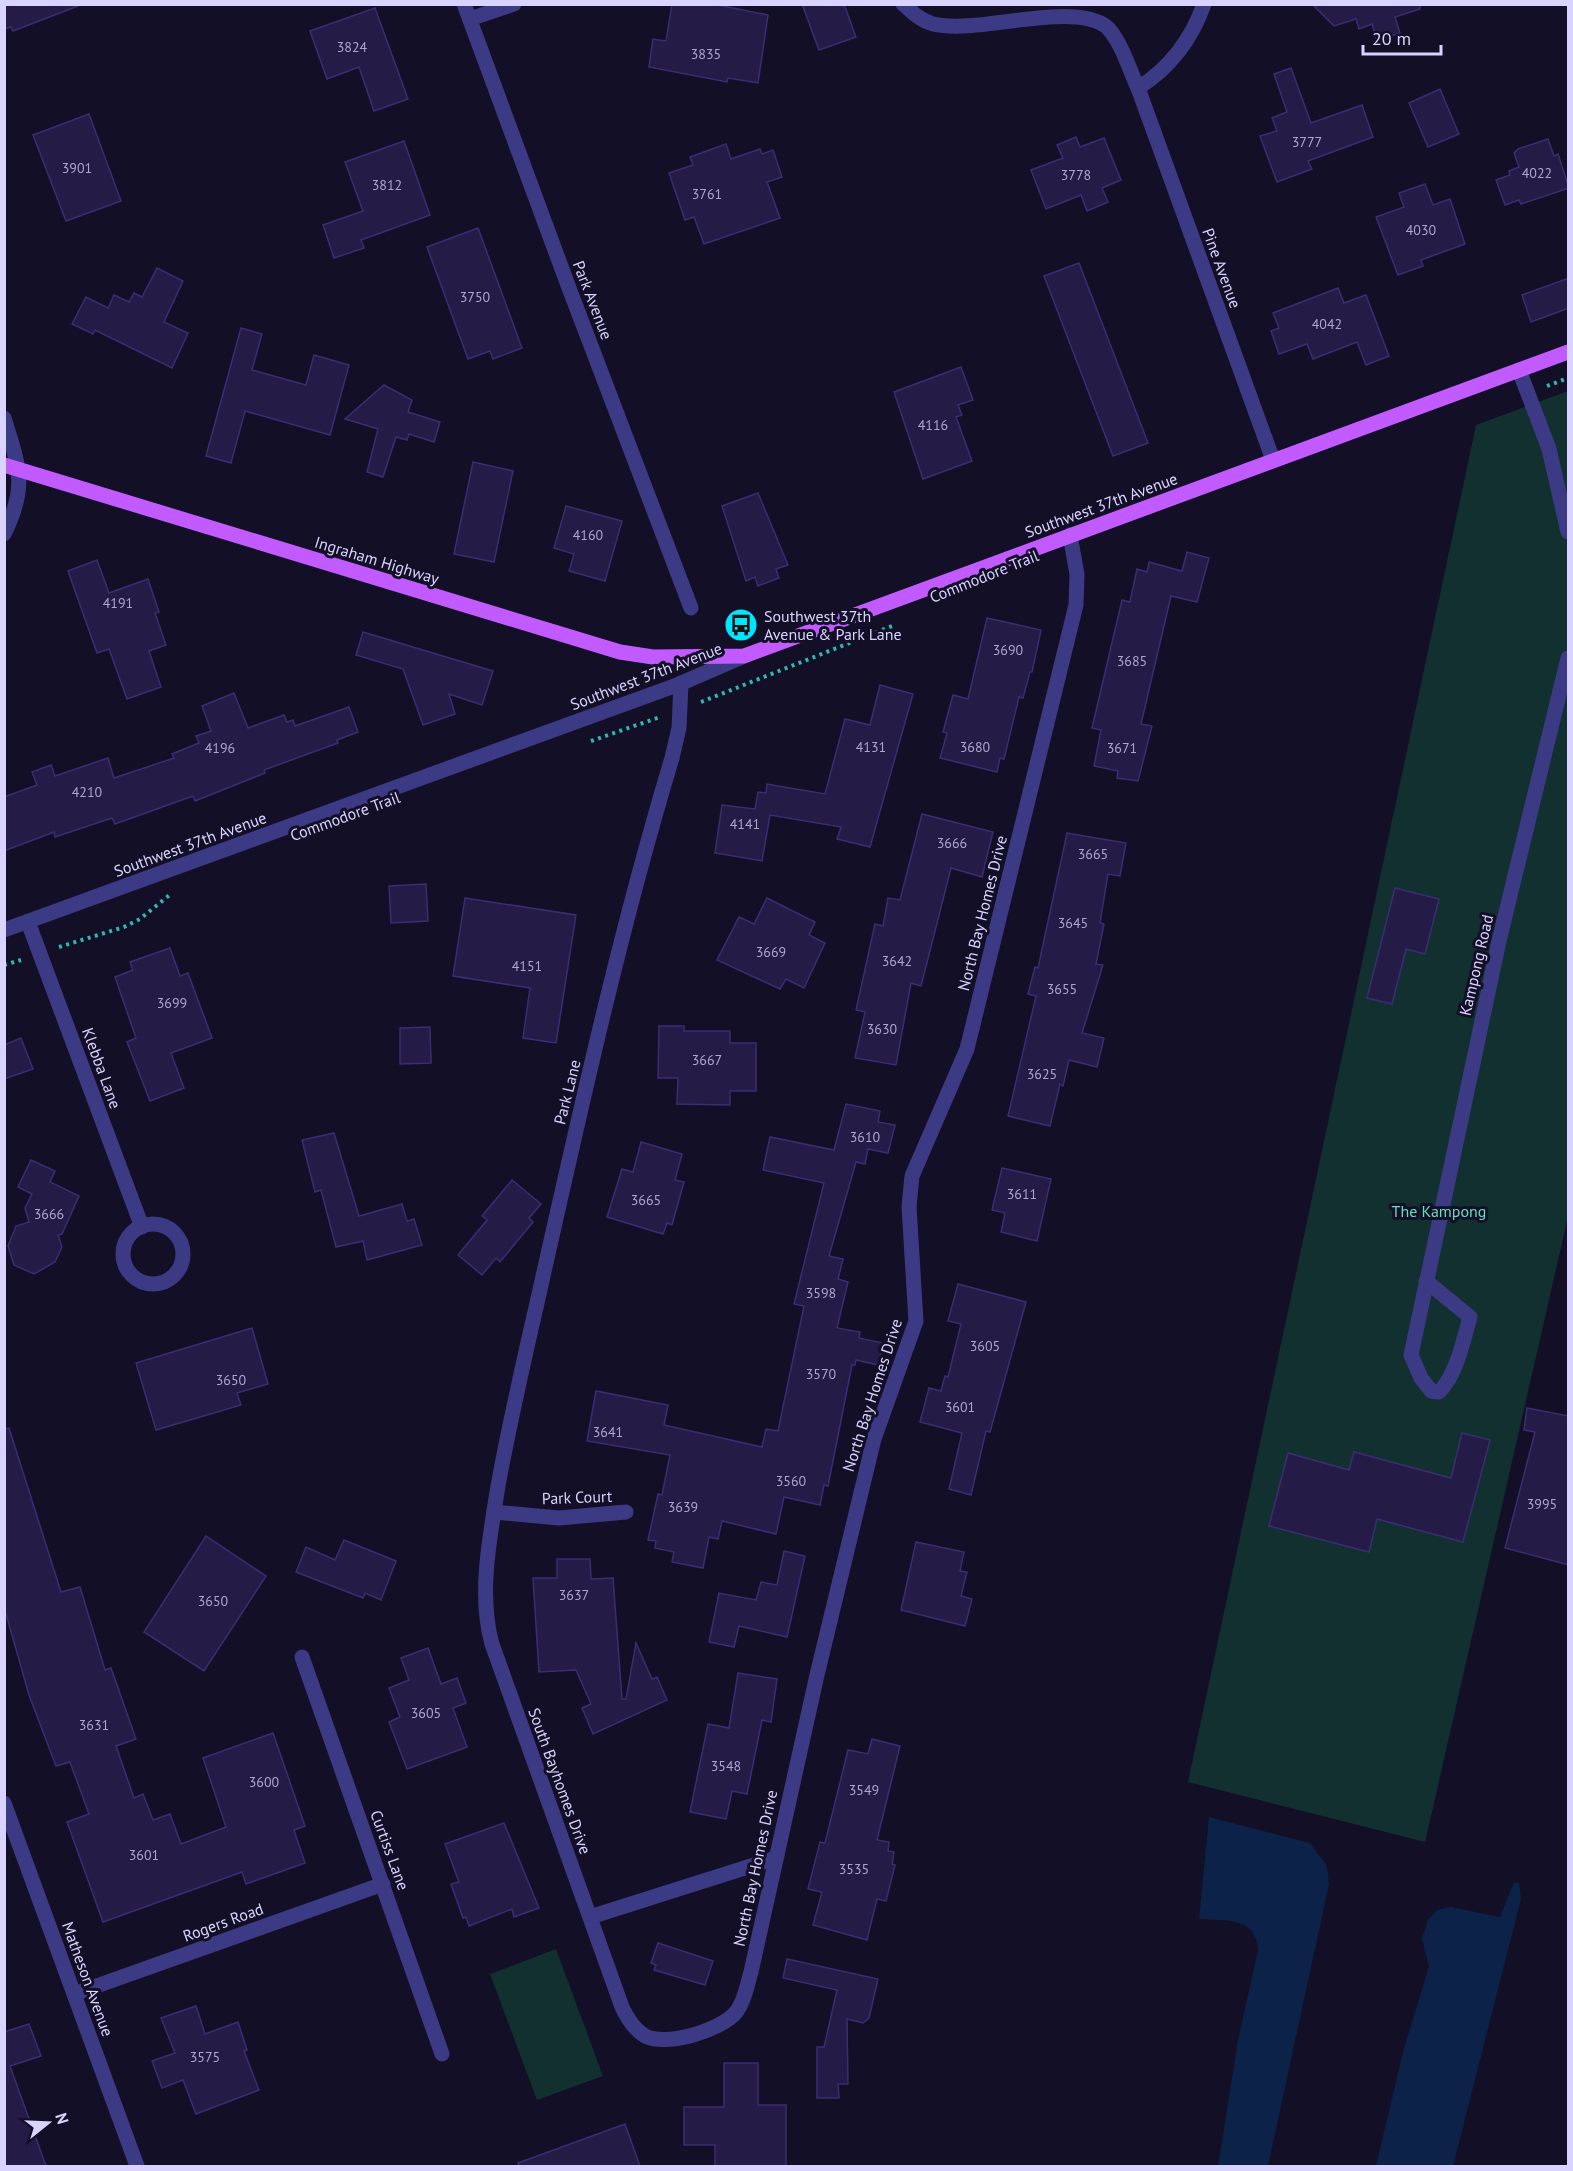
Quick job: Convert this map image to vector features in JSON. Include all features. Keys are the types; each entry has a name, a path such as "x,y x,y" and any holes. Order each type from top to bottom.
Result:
{"main road":[{"name":"Southwest 37th Avenue","path":"744,656 1569,352"},
{"name":"Ingraham Highway","path":"12,468 620,651 653,657 744,656"}],"street":[{"path":"467,12 514,4"},
{"name":"Pine Avenue","path":"903,4 918,17 933,24 953,26 1054,13 1089,16 1106,26 1113,34 1138,88 1273,460"},
{"path":"1138,88 1152,79 1179,51 1199,18 1203,4"},
{"name":"Park Avenue","path":"467,12 691,608"},
{"path":"1519,370 1549,450 1569,532"},
{"path":"4,418 12,468 20,498 4,534"},
{"name":"North Bay Homes Drive","path":"658,2040 676,2039 698,2033 728,2020 742,2003 751,1972 874,1439 916,1321 909,1207 912,1176 967,1049 1077,605 1077,574 1070,535"},
{"name":"Southwest 37th Avenue","path":"4,930 681,683 744,656"},
{"name":"Kampong Road","path":"1426,1281 1470,1317 1446,1386 1439,1392 1431,1391 1421,1378 1411,1355 1426,1281 1499,941 1569,658"},
{"name":"Park Lane","path":"494,1512 517,1391 582,1103 672,758 680,719 681,683"},
{"name":"Klebba Lane","path":"28,922 142,1227"},
{"name":"Park Court","path":"494,1512 559,1518 626,1512"},
{"name":"South Bayhomes Drive","path":"494,1512 487,1573 488,1629 627,2018 646,2036 658,2040"},
{"name":"Curtiss Lane","path":"302,1658 442,2054"},
{"name":"Matheson Avenue","path":"4,1803 137,2166"},
{"path":"590,1917 776,1858"},
{"name":"Rogers Road","path":"74,1994 383,1884"}],"path":[{"path":"1551,385 1569,378"},
{"path":"692,706 899,623"},
{"path":"581,744 645,722"},
{"path":"62,947 124,927 140,919 178,889"},
{"path":"4,965 16,961"}],"green space":[{"name":"The Kampong","path":"1568,391 1568,1217 1425,1842 1188,1782 1476,425"},
{"path":"556,1949 603,2076 537,2100 490,1974"}],"water":[{"path":"1209,1817 1310,1843 1327,1866 1329,1884 1268,2166 1218,2166 1238,2040 1258,1950 1252,1931 1245,1926 1237,1922 1199,1919"},
{"path":"1514,1882 1519,1883 1521,1899 1453,2166 1376,2166 1403,2052 1429,1966 1422,1939 1428,1920 1437,1910 1451,1907 1500,1917"}],"building":[{"path":"4,4 78,4 78,6 13,31 11,27 4,29"},
{"path":"672,4 713,4 768,15 758,83 728,78 727,82 649,67 653,39 666,41"},
{"path":"802,4 844,4 856,37 819,50"},
{"path":"1312,4 1420,4 1420,9 1395,17 1400,33 1377,41 1372,24 1359,29 1356,19 1334,26"},
{"path":"375,8 408,99 374,111 359,67 327,79 310,31"},
{"path":"1291,68 1311,123 1362,105 1373,137 1308,161 1312,169 1277,182 1260,136 1277,131 1272,118 1287,112 1274,74"},
{"path":"1440,89 1459,134 1428,147 1409,103"},
{"path":"89,114 121,201 66,221 33,135"},
{"path":"1076,137 1080,147 1104,138 1121,180 1102,188 1108,202 1087,211 1081,195 1046,209 1031,170 1063,158 1057,145"},
{"path":"1548,139 1554,156 1558,154 1569,188 1521,204 1519,200 1505,205 1496,180 1510,175 1509,171 1519,167 1514,153 1518,149"},
{"path":"404,141 430,215 361,240 364,248 334,258 323,225 363,211 345,162"},
{"path":"726,144 731,159 760,149 762,154 773,150 782,177 767,182 780,218 704,244 694,217 685,220 669,173 693,165 690,157"},
{"path":"1425,184 1433,205 1450,199 1465,244 1421,260 1423,266 1398,275 1376,217 1404,207 1399,193"},
{"path":"478,228 522,348 493,359 490,351 468,359 427,247"},
{"path":"1079,263 1148,443 1113,456 1044,276"},
{"path":"157,268 183,281 164,322 188,333 172,368 95,330 93,334 72,324 86,297 108,308 114,295 129,302 134,293 142,297"},
{"path":"1569,278 1569,308 1531,322 1522,295"},
{"path":"1338,288 1344,303 1366,295 1389,356 1366,365 1357,342 1313,359 1307,344 1279,354 1271,331 1279,328 1273,313"},
{"path":"241,328 262,334 252,370 306,385 314,355 349,365 330,435 245,411 231,463 206,456"},
{"path":"961,367 973,400 958,405 962,415 956,417 972,461 923,479 894,392"},
{"path":"384,385 412,400 408,412 440,422 434,442 409,434 407,440 396,437 383,477 367,472 378,429 345,419"},
{"path":"473,462 513,471 494,562 454,554"},
{"path":"758,493 788,565 776,569 779,578 758,586 755,577 746,581 722,506"},
{"path":"566,506 622,521 605,581 569,571 574,554 554,548"},
{"path":"1187,552 1209,558 1197,602 1171,596 1141,724 1152,726 1138,781 1117,778 1118,771 1094,766 1101,730 1092,728 1122,600 1130,602 1137,569 1147,572 1149,562 1182,571"},
{"path":"97,560 109,593 148,579 159,612 155,613 166,645 149,651 161,687 127,699 109,649 97,653 68,571"},
{"path":"987,618 1041,630 1032,672 1030,672 1023,698 1019,697 1004,759 1000,758 997,772 940,758 947,733 943,732 953,695 968,699"},
{"path":"363,632 493,671 482,705 449,694 455,714 423,725 403,669 356,655"},
{"path":"880,685 913,694 870,847 837,839 841,827 770,815 762,861 715,853 722,805 755,809 758,792 766,793 767,784 825,794 845,719 870,725"},
{"path":"234,693 248,728 284,715 287,722 293,720 295,726 349,707 358,732 337,740 338,743 264,770 265,773 195,801 193,796 115,824 112,818 55,837 54,832 4,851 4,797 37,785 32,772 51,765 55,776 108,758 114,778 174,758 172,754 199,743 196,736 211,731 202,706"},
{"path":"922,814 993,832 982,877 951,868 921,986 911,983 896,1065 855,1058 865,1012 856,1010 875,924 883,926 888,898 900,900"},
{"path":"1067,833 1126,843 1120,876 1108,874 1100,923 1104,924 1096,964 1103,965 1082,1033 1104,1038 1097,1067 1069,1060 1063,1086 1060,1084 1050,1126 1008,1116 1036,996 1028,994 1035,967 1038,968"},
{"path":"426,884 428,921 391,923 389,886"},
{"path":"1395,888 1439,899 1425,954 1406,949 1392,1004 1367,998"},
{"path":"465,898 576,915 556,1043 523,1038 530,988 453,976"},
{"path":"767,898 815,922 809,935 825,943 804,988 786,979 780,989 717,960 739,917 754,924"},
{"path":"170,948 180,976 188,973 212,1038 171,1053 184,1088 150,1101 127,1042 136,1038 115,977 133,970 130,962"},
{"path":"659,1026 684,1026 684,1031 730,1031 730,1043 756,1043 756,1091 730,1091 730,1105 677,1104 678,1078 658,1078"},
{"path":"430,1027 431,1063 400,1064 400,1028"},
{"path":"21,1038 33,1069 4,1079 4,1045"},
{"path":"846,1104 880,1111 878,1122 895,1125 888,1153 868,1149 865,1164 856,1162 829,1256 843,1259 838,1279 848,1282 837,1328 860,1332 859,1338 883,1343 878,1365 856,1360 855,1365 852,1365 828,1486 824,1485 820,1505 784,1497 776,1534 722,1521 718,1539 709,1537 703,1568 672,1562 674,1552 655,1548 656,1541 648,1540 658,1494 662,1495 670,1455 587,1441 596,1391 668,1405 664,1425 762,1447 766,1429 778,1431 804,1306 794,1304 824,1183 763,1170 770,1137 834,1150"},
{"path":"334,1133 359,1216 402,1204 407,1221 414,1219 422,1245 367,1260 363,1241 336,1247 321,1190 315,1192 302,1140"},
{"path":"641,1142 682,1154 675,1180 684,1182 672,1225 667,1223 663,1234 607,1217 622,1169 633,1172"},
{"path":"31,1160 55,1171 50,1182 79,1196 62,1234 58,1235 62,1247 55,1262 34,1274 14,1265 8,1246 16,1226 29,1222 25,1208 32,1194 18,1187"},
{"path":"1002,1168 1051,1179 1037,1241 1001,1232 1005,1213 992,1210"},
{"path":"512,1180 541,1204 529,1218 533,1222 500,1262 496,1258 482,1275 458,1255 487,1220 482,1216"},
{"path":"958,1284 1026,1302 990,1432 986,1431 971,1495 949,1489 962,1433 920,1422 929,1388 941,1391 945,1376 948,1377 961,1324 948,1321"},
{"path":"252,1328 268,1384 237,1393 241,1405 156,1430 136,1363"},
{"path":"1527,1408 1569,1416 1569,1565 1505,1548 1535,1432 1524,1430"},
{"path":"9,1428 61,1592 80,1587 105,1670 111,1668 136,1739 116,1746 134,1798 143,1794 153,1820 170,1814 181,1844 226,1827 203,1758 273,1733 305,1826 294,1830 305,1863 246,1884 242,1872 103,1922 67,1822 89,1814 70,1762 56,1766 29,1695 4,1607 4,1429"},
{"path":"1462,1433 1490,1440 1463,1542 1377,1519 1369,1552 1269,1526 1288,1453 1349,1470 1354,1452 1451,1478"},
{"path":"206,1536 266,1576 204,1671 144,1632"},
{"path":"344,1540 396,1561 381,1600 365,1593 363,1598 296,1572 306,1547 335,1560"},
{"path":"916,1542 964,1552 960,1571 967,1572 961,1596 972,1599 965,1626 901,1610"},
{"path":"784,1551 805,1556 787,1637 739,1626 734,1647 709,1642 719,1593 756,1600 761,1582 777,1585"},
{"path":"557,1559 590,1559 591,1579 613,1578 622,1699 626,1699 636,1643 652,1679 657,1677 667,1700 593,1734 582,1708 591,1704 576,1670 539,1672 533,1578 557,1578"},
{"path":"428,1648 441,1684 457,1678 466,1703 453,1708 467,1747 407,1769 389,1722 400,1717 389,1688 409,1680 401,1658"},
{"path":"738,1673 777,1679 771,1722 762,1720 747,1794 732,1791 726,1819 690,1812 708,1724 729,1728"},
{"path":"872,1739 900,1746 877,1840 889,1842 888,1851 894,1852 892,1864 895,1865 886,1901 877,1899 867,1940 813,1925 822,1892 808,1889 820,1842 825,1843 848,1750 868,1754"},
{"path":"504,1823 539,1908 514,1917 512,1909 469,1926 466,1917 463,1918 451,1884 459,1882 445,1844"},
{"path":"658,1943 713,1961 705,1985 654,1970 656,1965 651,1963"},
{"path":"787,1959 878,1979 869,2018 863,2023 847,2019 848,2084 838,2084 839,2098 817,2098 817,2047 824,2047 837,1990 783,1978"},
{"path":"196,2006 205,2034 238,2022 247,2050 244,2051 259,2090 196,2114 183,2080 162,2088 152,2061 175,2053 161,2018"},
{"path":"29,2024 41,2056 10,2066 46,2166 4,2166 4,2032"},
{"path":"724,2063 758,2063 758,2105 786,2105 786,2166 715,2166 715,2145 684,2145 684,2107 724,2107"},
{"path":"625,2124 640,2166 519,2166 518,2163"}],"place":[{"name":"Southwest 37th Avenue & Park Lane","path":"741,625"}]}
